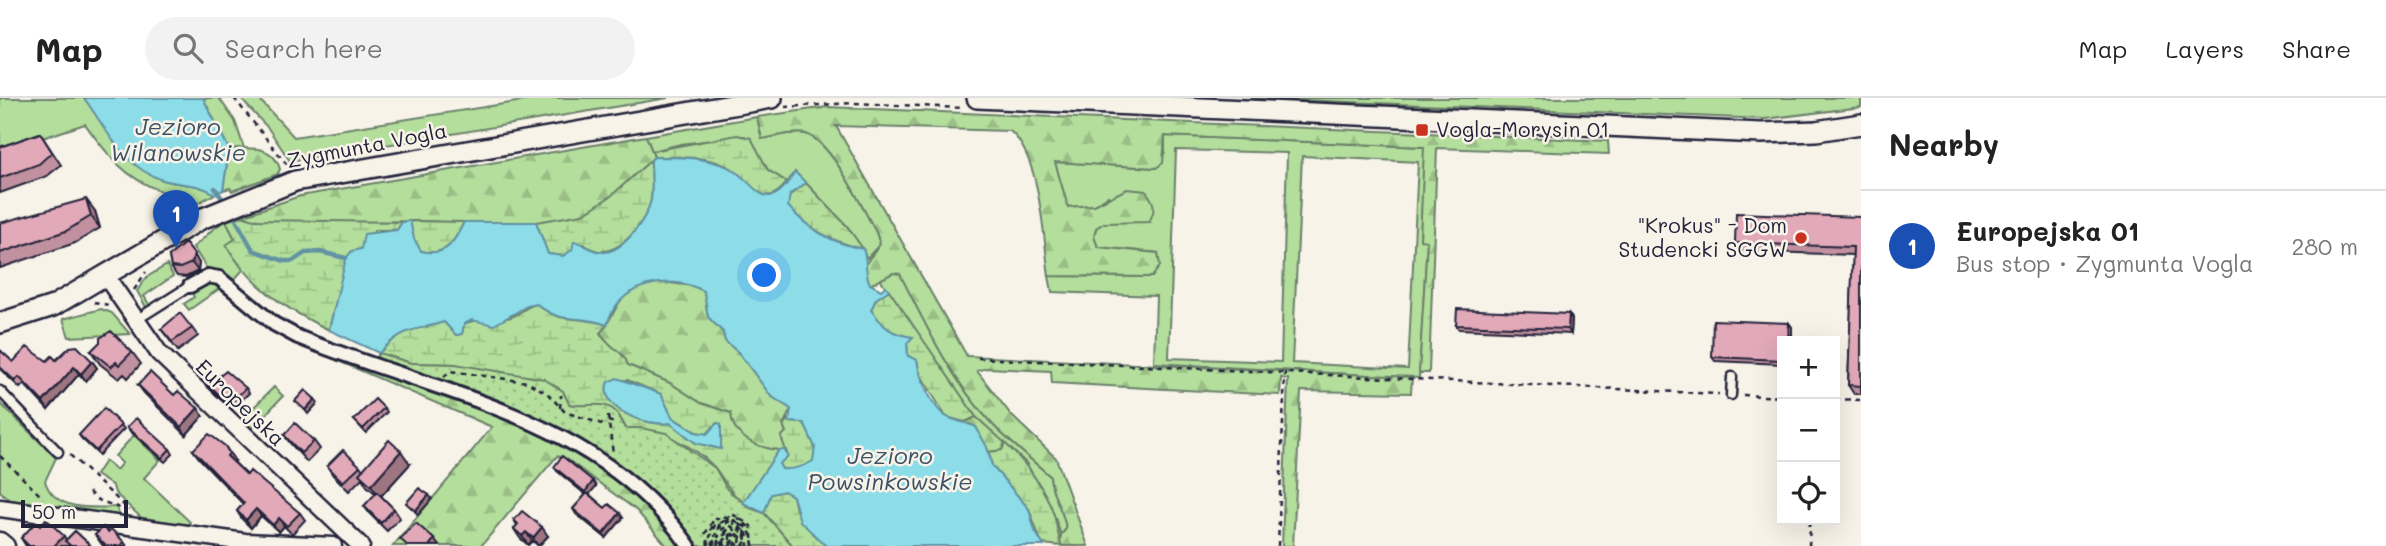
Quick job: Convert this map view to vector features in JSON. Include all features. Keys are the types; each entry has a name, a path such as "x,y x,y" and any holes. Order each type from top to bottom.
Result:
{"street":[{"name":"Zygmunta Vogla","path":"0,323 53,306 201,219 241,200 295,181 324,174 778,103"},
{"path":"970,103 1761,133 1816,131 1858,124"},
{"name":"Europejska","path":"105,275 159,353 355,545"},
{"path":"190,286 208,276 219,278 262,315 288,333 551,429 611,468 667,516 688,546"},
{"path":"0,508 66,520 246,542 333,546"},
{"path":"0,541 5,546"}],"lane":[{"path":"136,320 190,286"},
{"path":"1731,395 1732,377"},
{"path":"0,391 60,450"}],"path":[{"path":"233,98 285,159"},
{"path":"778,103 970,103"},
{"path":"133,292 145,273"},
{"path":"978,358 1777,397"},
{"path":"433,386 450,371 538,387 560,408 608,426"},
{"path":"1278,546 1285,372"},
{"path":"488,383 489,377"},
{"path":"560,408 561,395"},
{"path":"1840,399 1861,400"},
{"path":"608,416 614,451 611,468"},
{"path":"608,421 615,423"},
{"path":"60,450 117,501"},
{"path":"0,456 66,520"},
{"path":"89,492 93,498 114,504 127,514"},
{"path":"705,534 713,521 710,537 715,525 729,519 719,525 715,536 718,529 731,520 729,517 716,519 734,514 746,520 753,532 751,545 749,527 738,518 733,519 734,524 743,530 746,540 745,529 734,520 747,528 741,546"},
{"path":"716,546 721,538 725,540 729,534 737,537 730,532 722,536 730,528 723,530 718,537 720,531 728,525 741,531 741,546"},
{"path":"1809,546 1810,525"},
{"path":"733,528 741,537 741,546 739,537 733,528"},
{"path":"716,546 724,542 730,545 736,540 730,540"}],"green space":[{"path":"0,98 84,98 118,145 139,166 163,180 196,186 215,194 196,204 184,197 148,186 117,164 85,124 0,152"},
{"path":"203,98 219,98 235,121 244,148 229,149"},
{"path":"240,98 258,98 294,137 542,98 668,98 290,161 268,128"},
{"path":"1252,98 1861,98 1861,107 1765,119"},
{"path":"827,107 1608,141 1609,154 1437,148 1429,373 1419,373 1427,241 1420,240 1424,147 1165,136 1163,163 1156,168 1055,162 1068,207 1094,205 1127,189 1146,191 1154,206 1149,222 1104,223 1096,228 1094,237 1098,247 1158,253 1160,266 1152,277 1049,276 1034,178 1020,143 1010,131 836,126 967,356 1412,377 1411,393 1301,391 1293,546 1282,546 1288,379 1281,378 1280,395 1052,383 1051,371 987,368 977,371 1012,416 1056,458 1088,546 1062,546 1061,535 1066,529 1050,476 1014,445 978,408 941,353 900,274 893,273 870,285 866,266 880,244 876,232 836,162 826,149 806,134 762,139 757,117"},
{"path":"757,117 762,138 801,133 816,140 826,149 846,177 876,232 880,244 867,258 847,226 795,172 787,182 768,170 745,136 681,144 652,151 646,136"},
{"path":"737,135 751,138 768,170 787,182 778,191 771,195 757,192 730,168 712,161 654,157 652,151"},
{"path":"646,136 654,157 603,204 565,219 522,224 413,221 302,223 242,216 300,196"},
{"path":"1165,136 1425,147 1420,239 1427,240 1419,378 1154,363 1156,296 1052,292 1049,276 1152,277 1158,253 1098,247 1094,237 1096,228 1104,222 1149,222 1108,196 1094,205 1068,207 1054,162 1156,168 1165,152","holes":["1176,150 1287,153 1281,362 1169,358","1302,156 1418,162 1408,369 1292,363"]},
{"path":"252,148 266,151 277,161 280,169 278,174 232,191 230,188 223,190 229,149"},
{"path":"651,160 652,185 648,210 625,241 605,251 594,250 584,244 563,256 548,254 536,222 583,214 611,196"},
{"path":"806,183 847,226 863,249 821,234 787,206 790,195"},
{"path":"242,216 254,220 402,222 397,230 375,230 341,290 329,330 284,305 258,285 236,260 226,245 235,239 226,221"},
{"path":"226,221 235,239 227,245 243,270 232,282 209,272 193,247 216,226"},
{"path":"410,221 464,222 448,247 430,252 421,251 414,239"},
{"path":"167,265 173,276 144,296 150,306 146,307 137,291 147,277"},
{"path":"900,273 941,352 978,408 1000,432 1050,476 1065,522 1066,529 1061,535 1050,504 1026,463 976,417 880,279"},
{"path":"210,279 223,286 189,310 184,304 194,297 191,290"},
{"path":"662,282 693,286 704,291 708,317 723,332 725,341 739,353 771,396 791,409 783,425 786,432 784,450 757,446 749,442 736,430 731,413 701,403 669,383 628,365 600,333 627,294 634,289"},
{"path":"889,290 976,417 965,422 946,417 920,374 917,360 908,356 907,342 912,337 898,334 879,321 871,309 876,299"},
{"path":"537,304 554,315 607,325 600,333 628,365 670,383 701,403 731,413 736,429 747,440 762,447 779,450 743,503 707,460 686,445 662,434 626,428 620,417 569,404 565,399 455,364 411,363 379,353 395,338 409,331 444,322 456,335 462,334 464,324 511,317","holes":["627,380 661,394 672,417 696,432 707,434 717,423 720,424 721,449 696,443 670,423 649,422 627,414 610,400 608,382"]},
{"path":"101,309 112,313 130,334 69,337 63,319"},
{"path":"379,353 411,363 455,364 544,379 563,391 569,404 604,405 616,412 626,428 666,433 715,468 727,489 750,508 764,513 793,546 696,546 650,496 568,433 374,361"},
{"path":"341,358 483,406 565,442 614,475 685,546 667,546 636,510 565,458 557,456 481,546 393,546 492,427 338,361"},
{"path":"274,387 283,396 249,432 238,423"},
{"path":"0,403 56,458 45,481 56,498 74,506 116,507 120,516 107,519 15,506 0,491"},
{"path":"976,417 1005,443 1002,450 989,452 976,427 965,422"},
{"path":"788,419 789,422 804,423 815,447 814,461 799,468 782,469 779,464 788,456 781,437 786,432 783,425"},
{"path":"134,435 160,460 144,478 190,522 184,530 149,525 115,493 113,486 96,475 105,461 116,470 122,463 115,456"},
{"path":"1005,443 1028,467 1045,494 1062,546 1042,544 1029,509 992,466 989,452 1002,450"},
{"path":"784,491 793,496 796,510 826,546 793,546 764,513 771,494"}],"water":[{"name":"Jezioro Wilanowskie","path":"84,98 203,98 229,149 223,190 215,194 196,186 170,182 149,174 126,157"},
{"name":"Jezioro Powsinkowskie","path":"654,157 692,158 728,167 760,193 768,196 785,187 795,172 806,183 790,194 788,206 821,234 863,249 870,284 881,290 886,286 889,290 876,299 871,310 889,329 913,337 907,343 908,356 917,360 923,382 934,404 947,417 976,427 987,447 992,466 1029,509 1035,531 1044,546 826,546 800,521 793,496 784,491 771,494 764,513 743,503 779,450 784,450 788,456 779,464 782,469 790,469 813,461 815,447 804,423 789,422 791,409 771,396 739,353 725,341 723,332 708,317 704,291 690,286 660,283 633,291 622,299 607,325 555,315 537,304 527,306 494,325 472,320 464,324 462,334 456,335 444,322 409,331 395,338 379,353 329,330 346,258 352,251 361,249 364,234 397,230 402,222 410,221 414,239 421,251 437,252 453,242 464,222 536,222 548,254 563,256 572,250 574,241 597,251 613,250 634,232 649,207 651,160"},
{"path":"617,378 661,394 672,417 695,432 707,434 717,423 721,424 721,449 696,443 670,423 638,419 617,408 607,392 608,382"}],"building":[{"path":"40,133 52,152 39,164 0,178 0,147"},
{"path":"86,199 91,216 66,231 0,253 0,223"},
{"path":"1736,213 1861,217 1861,386 1848,385 1853,247 1735,243"},
{"path":"185,243 194,254 192,263 180,268 171,267 169,256"},
{"path":"1457,309 1569,314 1568,329 1456,325"},
{"path":"180,313 192,328 172,342 161,329"},
{"path":"1713,320 1789,323 1788,336 1777,336 1777,360 1712,357"},
{"path":"111,331 132,352 119,365 116,362 111,367 91,351 100,342 100,338"},
{"path":"77,346 92,361 81,374 74,367 43,402 19,377 15,381 0,367 0,350 13,362 27,347 47,361 52,356 56,360 70,347"},
{"path":"226,371 246,388 229,404 209,385"},
{"path":"150,372 174,395 178,391 198,408 181,427 138,385"},
{"path":"305,390 315,399 305,410 295,401"},
{"path":"375,399 384,408 363,429 354,420"},
{"path":"104,408 121,425 96,451 79,435"},
{"path":"136,418 170,449 162,458 127,427"},
{"path":"295,423 314,441 301,453 284,435"},
{"path":"209,434 225,446 229,453 227,456 247,475 250,471 300,513 287,526 279,518 273,525 256,509 246,520 237,511 244,503 193,450"},
{"path":"389,440 401,451 371,485 359,474"},
{"path":"343,450 360,466 343,482 327,466"},
{"path":"562,456 593,481 585,492 554,467"},
{"path":"419,488 429,495 415,511 406,503"},
{"path":"377,492 394,509 381,523 364,506"},
{"path":"587,493 605,508 609,504 620,513 603,534 573,509"},
{"path":"522,511 542,527 533,538 526,532 522,536 514,529 518,524 514,520"},
{"path":"46,519 64,536 54,546 29,546 21,538 36,522 40,526"},
{"path":"416,523 434,539 429,546 408,546 400,539"},
{"path":"103,527 108,532 111,529 124,542 120,546 106,546 95,535"},
{"path":"75,531 90,546 71,546 65,541"}],"waterway":[{"path":"215,188 226,204"},
{"path":"231,211 253,250 284,261 293,261 305,253 320,252 346,258"}],"place":[{"name":"Vogla-Morysin 01","path":"1422,130"},
{"name":"\"Krokus\" - Dom Studencki SGGW","path":"1801,238"},
{"name":"Europejska 01","path":"176,248"}]}
